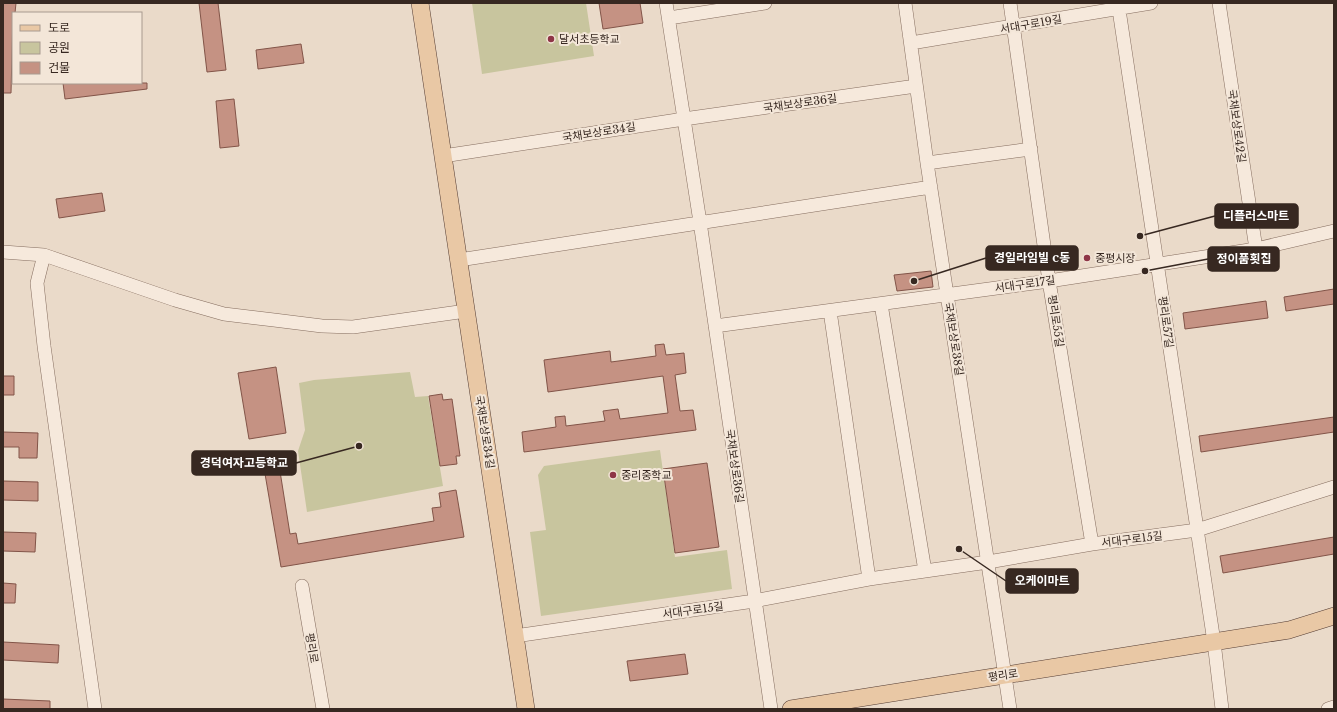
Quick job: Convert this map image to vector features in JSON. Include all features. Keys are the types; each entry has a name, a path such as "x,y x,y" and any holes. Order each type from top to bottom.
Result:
{"main road":[{"name":"국채보상로34길","path":"420,3 526,709"},
{"name":"평리로","path":"791,709 1289,630 1334,616"}],"street":[{"name":"국채보상로36길","path":"666,3 700,222 754,601 771,709"},
{"path":"669,18 765,3"},
{"name":"국채보상로38길","path":"905,3 927,163 1010,709"},
{"name":"평리로55길","path":"1010,3 1049,281 1092,544"},
{"name":"서대구로19길","path":"911,43 1014,26 1118,6 1151,3"},
{"name":"국채보상로42길","path":"1219,3 1256,249"},
{"name":"평리로57길","path":"1118,6 1214,642"},
{"name":"국채보상로36길","path":"684,119 916,86"},
{"name":"국채보상로34길","path":"443,156 684,119"},
{"path":"927,163 1031,149"},
{"path":"459,260 931,187"},
{"name":"서대구로17길","path":"715,326 1049,281 1256,249 1334,231"},
{"path":"3,252 44,255 175,300 224,314 322,326 353,327 466,311"},
{"path":"44,255 37,283 44,346 95,709"},
{"path":"881,304 925,571"},
{"path":"830,311 870,579"},
{"name":"서대구로15길","path":"515,636 754,601 870,579 988,562 1092,544 1197,530 1334,487"},
{"name":"평리로","path":"302,586 323,709"},
{"path":"1214,642 1222,709"},
{"path":"1328,709 1334,707"}],"green space":[{"path":"472,3 586,3 594,56 482,74"},
{"path":"410,372 415,397 428,396 443,486 307,512 298,451 305,430 299,383 314,380"},
{"path":"660,450 675,557 727,550 732,589 541,616 530,532 546,530 538,475 544,466"}],"building":[{"path":"3,3 16,3 15,12 12,12 11,93 3,93"},
{"path":"199,3 218,3 226,70 207,72"},
{"path":"599,3 640,3 643,23 603,29"},
{"path":"301,44 304,63 258,69 256,50"},
{"path":"147,83 147,89 65,99 63,84"},
{"path":"234,99 239,146 220,148 216,101"},
{"path":"102,193 105,211 59,218 56,199"},
{"path":"931,271 933,287 897,291 894,275"},
{"path":"1334,289 1334,304 1286,311 1284,297"},
{"path":"1266,301 1268,318 1185,329 1183,313"},
{"path":"664,344 666,355 684,353 686,373 675,375 680,411 693,410 696,430 524,452 522,432 556,427 555,417 565,416 566,426 605,421 603,411 618,409 620,419 668,413 663,376 548,392 544,360 610,351 611,362 656,356 655,345"},
{"path":"276,367 286,433 249,439 238,373"},
{"path":"3,376 14,376 14,395 3,395"},
{"path":"442,394 443,400 452,399 460,456 456,456 457,464 440,466 429,396"},
{"path":"1334,417 1334,432 1201,452 1199,436"},
{"path":"3,432 38,433 37,458 19,458 19,447 3,447"},
{"path":"707,463 719,547 675,553 663,469"},
{"path":"279,465 290,534 296,533 298,544 434,521 432,508 441,507 439,493 456,490 464,537 281,567 264,468"},
{"path":"3,481 38,482 38,501 3,500"},
{"path":"3,532 36,533 35,552 3,551"},
{"path":"1334,537 1334,554 1223,573 1220,556"},
{"path":"3,583 16,584 15,603 3,603"},
{"path":"3,642 59,645 58,663 3,660"},
{"path":"685,654 688,674 630,681 627,661"},
{"path":"3,699 50,701 50,709 3,709"}],"place":[{"name":"달서초등학교","path":"551,39"},
{"name":"디플러스마트","path":"1140,236"},
{"name":"중평시장","path":"1087,258"},
{"name":"정이품횟집","path":"1145,271"},
{"name":"경일라임빌 c동","path":"914,281"},
{"name":"경덕여자고등학교","path":"359,446"},
{"name":"중리중학교","path":"613,475"},
{"name":"오케이마트","path":"959,549"}]}
